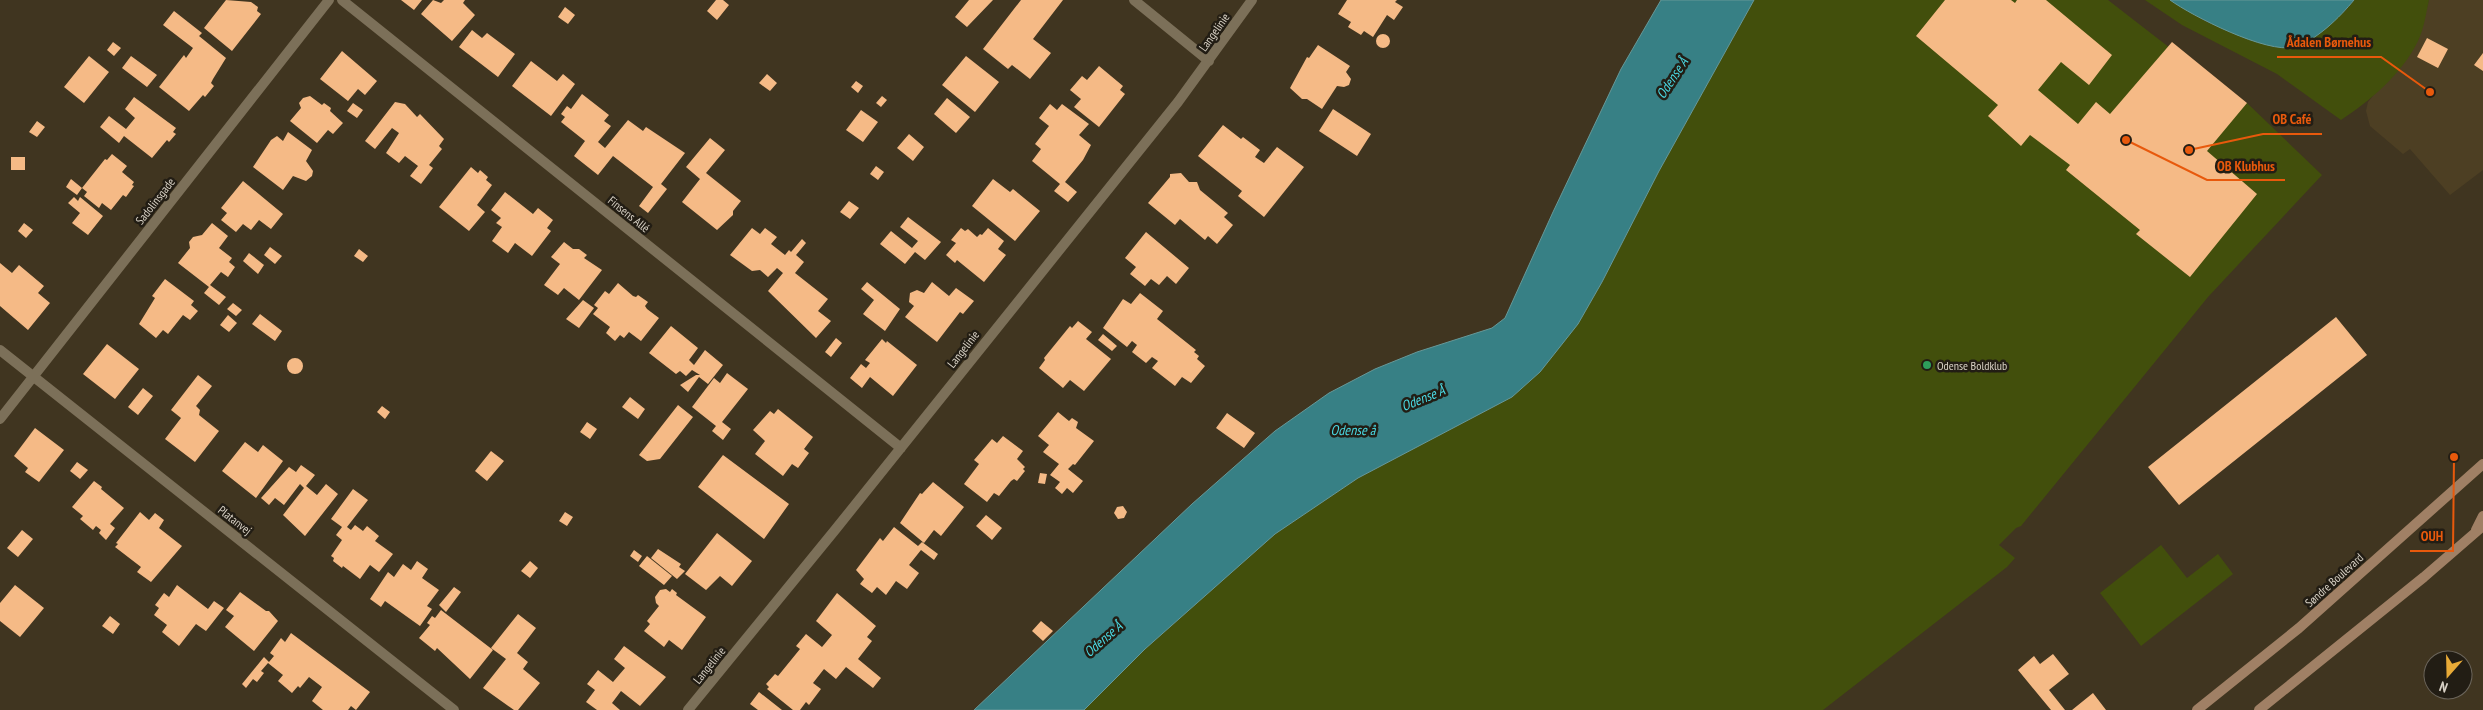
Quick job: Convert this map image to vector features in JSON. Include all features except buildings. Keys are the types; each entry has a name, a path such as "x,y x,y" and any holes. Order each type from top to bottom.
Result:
{"street":[{"name":"Sadolinsgade","path":"0,419 329,0"},
{"name":"Finsens Allé","path":"342,0 901,448"},
{"path":"1134,0 1209,60"},
{"name":"Langelinie","path":"688,710 901,448 1209,60 1252,0"},
{"name":"Platanvej","path":"0,350 454,710"},
{"name":"Søndre Boulevard","path":"2196,710 2300,628 2483,464"},
{"path":"2474,534 2483,516"},
{"path":"2259,710 2483,526"}],"shaded area":[{"path":"2429,0 2483,0 2483,170 2450,195 2410,149 2403,154 2370,126 2366,111 2368,102 2418,40"}],"green space":[{"name":"Odense Boldklub","path":"1754,0 2108,0 2241,103 2247,103 2322,175 2208,297 2021,526 2016,528 1999,545 2015,558 2007,567 1823,710 1084,710 1145,649 1275,534 1358,478 1512,397 1602,282 1659,171"},
{"path":"2145,0 2170,0 2207,22 2278,47 2293,47 2314,36 2346,10 2354,0 2429,0 2420,36 2403,65 2374,95 2341,120 2277,74 2182,25"},
{"path":"2161,545 2187,578 2218,554 2233,574 2141,646 2100,593"}],"water":[{"name":"Odense å","path":"1661,0 1754,0 1659,171 1602,282 1578,324 1540,372 1512,397 1358,478 1275,534 1145,649 1084,710 974,710 1192,504 1275,431 1329,393 1375,369 1417,352 1492,328 1505,318 1621,69"},
{"path":"2170,0 2354,0 2335,21 2311,40 2294,47 2282,48 2266,45 2230,32"}],"place":[{"name":"Ådalen Børnehus","path":"2430,92"},
{"name":"OB Klubhus","path":"2126,140"},
{"name":"OB Café","path":"2189,150"},
{"name":"Odense Boldklub","path":"1927,365"},
{"name":"OUH","path":"2454,457"}],"water label":[{"name":"Odense Å","path":"1672,78"},
{"name":"Odense Å","path":"1423,398"},
{"name":"Odense Å","path":"1103,639"}]}
